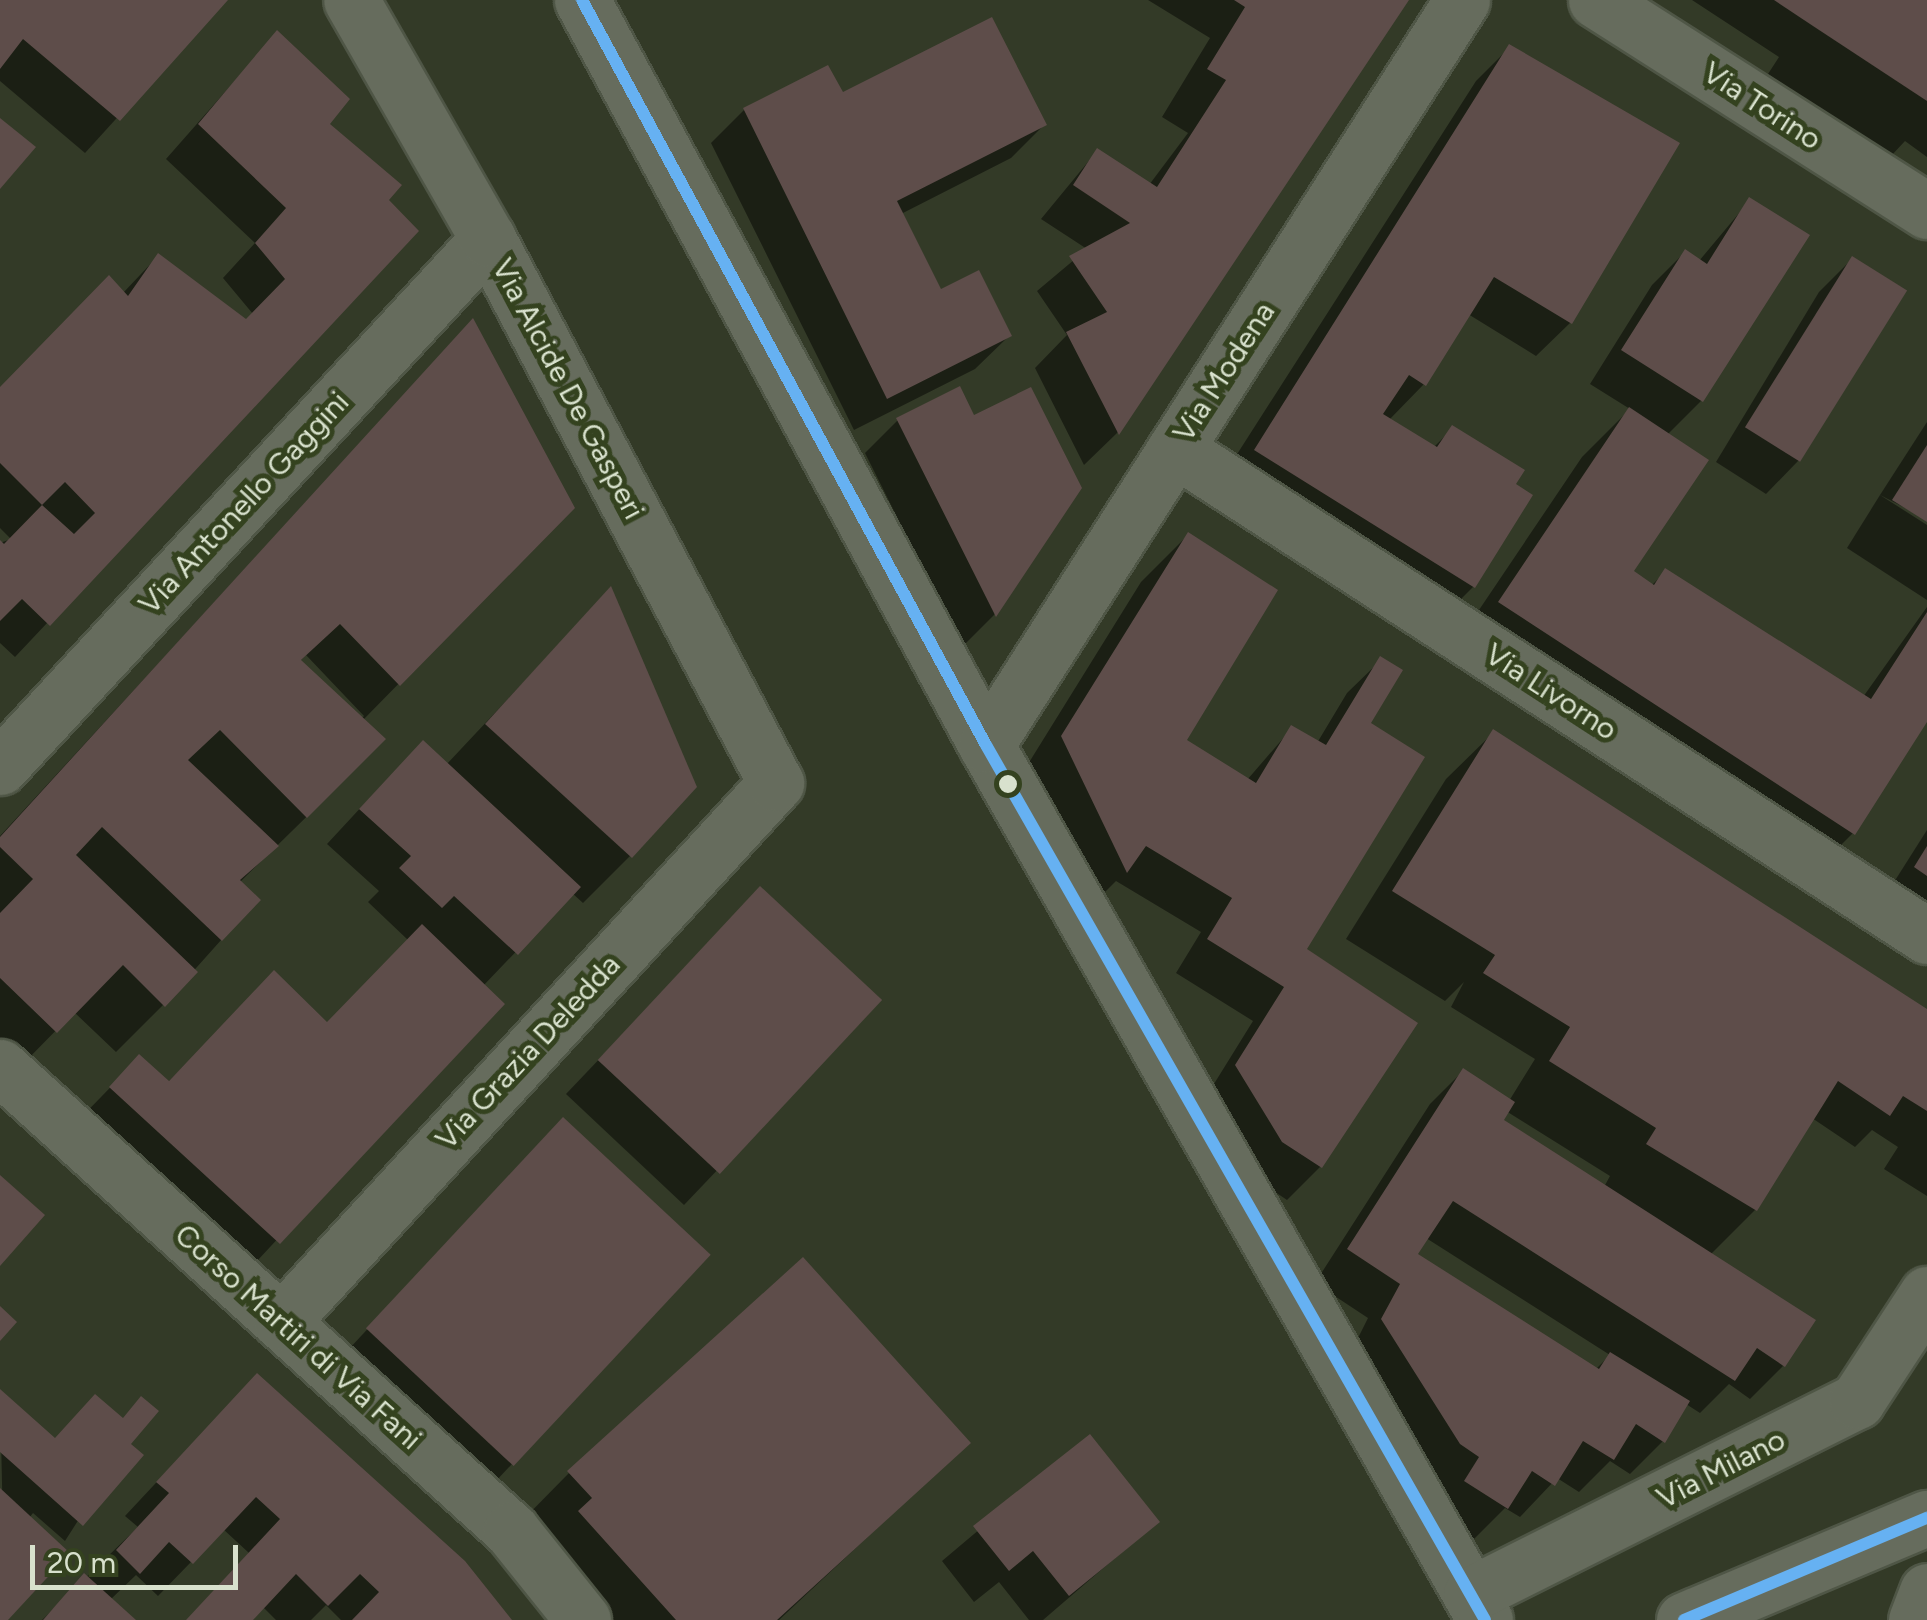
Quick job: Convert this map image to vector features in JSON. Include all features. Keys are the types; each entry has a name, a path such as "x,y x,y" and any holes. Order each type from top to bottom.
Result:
{"street":[{"name":"Via Alcide De Gasperi","path":"351,0 488,239 776,783"},
{"path":"582,0 986,744 1478,1607"},
{"name":"Via Modena","path":"986,744 1462,0"},
{"name":"Via Torino","path":"1596,0 1927,211"},
{"name":"Via Antonello Gaggini","path":"0,767 488,239"},
{"name":"Via Livorno","path":"1175,449 1927,936"},
{"name":"Via Grazia Deledda","path":"282,1322 776,783"},
{"name":"Corso Martiri di Via Fani","path":"0,1066 511,1530 583,1620"},
{"name":"Via Milano","path":"1478,1607 1858,1401 1927,1294"},
{"path":"1684,1620 1927,1518"},
{"path":"1916,1620 1927,1592"}],"building":[{"path":"0,0 228,0 120,121 23,39 0,69"},
{"path":"1234,0 1409,0 1119,435 1066,332 1107,312 1069,256 1130,223 1073,185 1097,148 1157,187 1226,80 1207,69 1245,7"},
{"path":"1774,0 1927,0 1927,101 1813,26"},
{"path":"992,17 1047,125 897,201 941,289 979,270 1012,336 887,399 743,108 828,65 843,92"},
{"path":"277,30 350,99 330,124 402,185 389,200 419,231 50,626 22,599 0,621 0,540 4,544 42,505 0,463 0,387 109,275 128,296 158,253 246,319 285,279 255,243 286,208 198,124","holes":["65,482 95,513 74,534 42,505"]},
{"path":"1509,44 1680,143 1572,324 1494,277 1426,386 1409,375 1383,414 1437,447 1452,425 1525,470 1516,484 1533,495 1475,588 1254,450"},
{"path":"0,118 36,147 0,189"},
{"path":"1749,197 1810,235 1703,402 1621,350 1685,249 1707,264"},
{"path":"1852,256 1907,290 1800,462 1745,427"},
{"path":"473,318 575,508 400,686 340,624 301,660 386,739 307,818 220,730 188,760 279,846 240,880 261,900 222,941 102,827 76,855 198,972 165,1007 123,965 57,1033 0,978 0,913 33,879 0,847 0,837"},
{"path":"960,386 974,415 1031,387 1082,488 996,617 896,418"},
{"path":"1629,407 1709,460 1634,571 1654,585 1665,568 1871,699 1927,612 1927,722 1855,835 1498,602"},
{"path":"1927,445 1927,522 1892,500"},
{"path":"1188,532 1278,590 1187,740 1256,783 1291,725 1326,745 1380,656 1403,670 1371,723 1425,757 1307,949 1418,1023 1322,1168 1282,1142 1235,1065 1284,987 1207,939 1232,898 1146,846 1127,873 1061,736"},
{"path":"611,586 697,787 632,858 485,724"},
{"path":"1493,729 1927,1009 1927,1111 1903,1096 1890,1116 1838,1081 1757,1211 1646,1144 1656,1128 1549,1061 1570,1027 1483,973 1495,955 1392,891"},
{"path":"423,740 581,887 518,955 454,896 442,908 399,868 411,856 359,809"},
{"path":"1927,846 1927,876 1914,867"},
{"path":"760,886 882,1000 720,1174 598,1060"},
{"path":"422,924 505,1004 280,1244 109,1087 139,1054 169,1081 274,970 327,1022"},
{"path":"1463,1068 1515,1102 1504,1120 1816,1320 1785,1367 1757,1348 1735,1381 1453,1201 1418,1254 1599,1369 1610,1352 1690,1401 1665,1443 1636,1424 1614,1460 1583,1441 1555,1486 1532,1471 1508,1509 1464,1481 1479,1457 1460,1444 1381,1319 1400,1284 1347,1249"},
{"path":"563,1117 711,1255 514,1466 366,1328"},
{"path":"0,1175 45,1215 0,1266"},
{"path":"803,1257 971,1443 777,1620 676,1620 578,1511 592,1498 567,1471"},
{"path":"0,1306 17,1322 0,1341"},
{"path":"257,1373 465,1561 512,1620 352,1620 379,1592 360,1574 328,1606 296,1574 253,1620 186,1620 280,1519 256,1497 193,1564 169,1542 140,1574 116,1550 169,1493 156,1482"},
{"path":"0,1389 55,1438 95,1394 123,1418 141,1396 159,1411 131,1444 144,1455 83,1526 0,1452"},
{"path":"1090,1434 1160,1522 1069,1596 1033,1551 1009,1571 973,1526"},
{"path":"0,1488 70,1553 8,1620 0,1620"},
{"path":"84,1573 136,1620 43,1620"}],"transit line":[{"path":"582,0 986,745 1485,1620"},
{"path":"1684,1620 1927,1518"}]}
